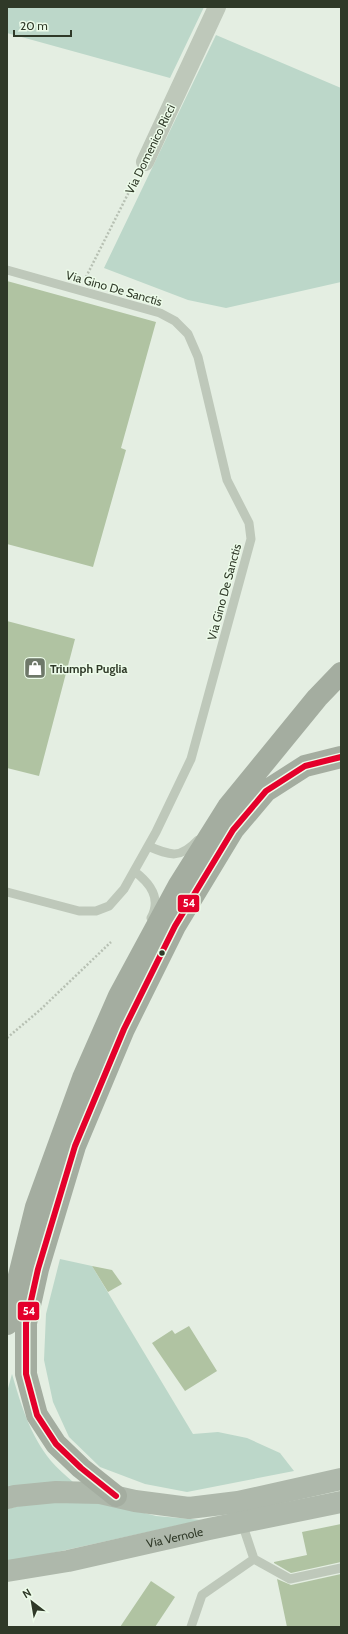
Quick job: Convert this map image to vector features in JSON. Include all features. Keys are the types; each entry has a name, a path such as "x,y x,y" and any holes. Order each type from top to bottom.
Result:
{"highway":[{"path":"7,1324 36,1207 83,1078 119,996 179,884 228,807 317,698 341,673"},
{"path":"116,1496 81,1468 56,1444 37,1415 26,1374 26,1323 38,1269 75,1146 124,1029 175,926 233,830 266,791 305,766 341,757"}],"main road":[{"name":"Via Vernole","path":"7,1498 56,1492 100,1493 189,1508 238,1502 341,1479"},
{"name":"Via Vernole","path":"7,1571 68,1561 209,1529 242,1524 341,1502"}],"street":[{"name":"Via Domenico Ricci","path":"145,162 217,7"}],"lane":[{"name":"Via Gino De Sanctis","path":"7,270 160,312 175,321 188,334 198,357 227,480 249,523 251,538 191,759 148,846 124,889 109,906 96,911 79,911 7,892"},
{"path":"148,846 162,852 179,854 191,847 201,837 216,814 228,807"},
{"path":"133,970 133,952 153,914 156,902 152,888 146,879 134,870"},
{"path":"242,1524 254,1559 290,1579 341,1568"},
{"path":"191,1627 202,1595 254,1559"}],"path":[{"name":"Via Domenico Ricci","path":"80,290 145,162"},
{"path":"7,1038 40,1010 111,942"}],"green space":[{"path":"7,7 204,7 170,78 7,33"},
{"path":"216,35 341,88 341,282 226,308 188,300 104,268"},
{"path":"60,1259 92,1266 193,1434 218,1432 247,1438 280,1453 294,1471 187,1492 145,1484 100,1467 69,1437 53,1402 44,1360 46,1314"},
{"path":"12,1374 27,1419 37,1441 58,1469 73,1482 7,1491 7,1392"},
{"path":"78,1501 118,1506 156,1516 202,1520 7,1563 7,1509 32,1503"}],"building":[{"path":"7,281 156,322 121,448 126,450 93,567 7,544"},
{"path":"7,621 75,639 39,776 7,768"},
{"path":"92,1266 112,1270 122,1284 108,1292"},
{"path":"189,1326 217,1371 185,1391 152,1343 172,1330 175,1334"},
{"path":"341,1524 341,1562 291,1573 274,1563 307,1555 302,1532"},
{"path":"341,1574 341,1627 287,1627 277,1579 291,1585"},
{"path":"151,1581 175,1597 155,1627 120,1627"}],"transit line":[{"name":"54","path":"116,1496 81,1468 56,1444 37,1415 26,1374 26,1323 38,1269 75,1146 124,1029 175,926 233,830 266,791 305,766 341,757"}],"place":[{"name":"Triumph Puglia","path":"35,668"}]}
